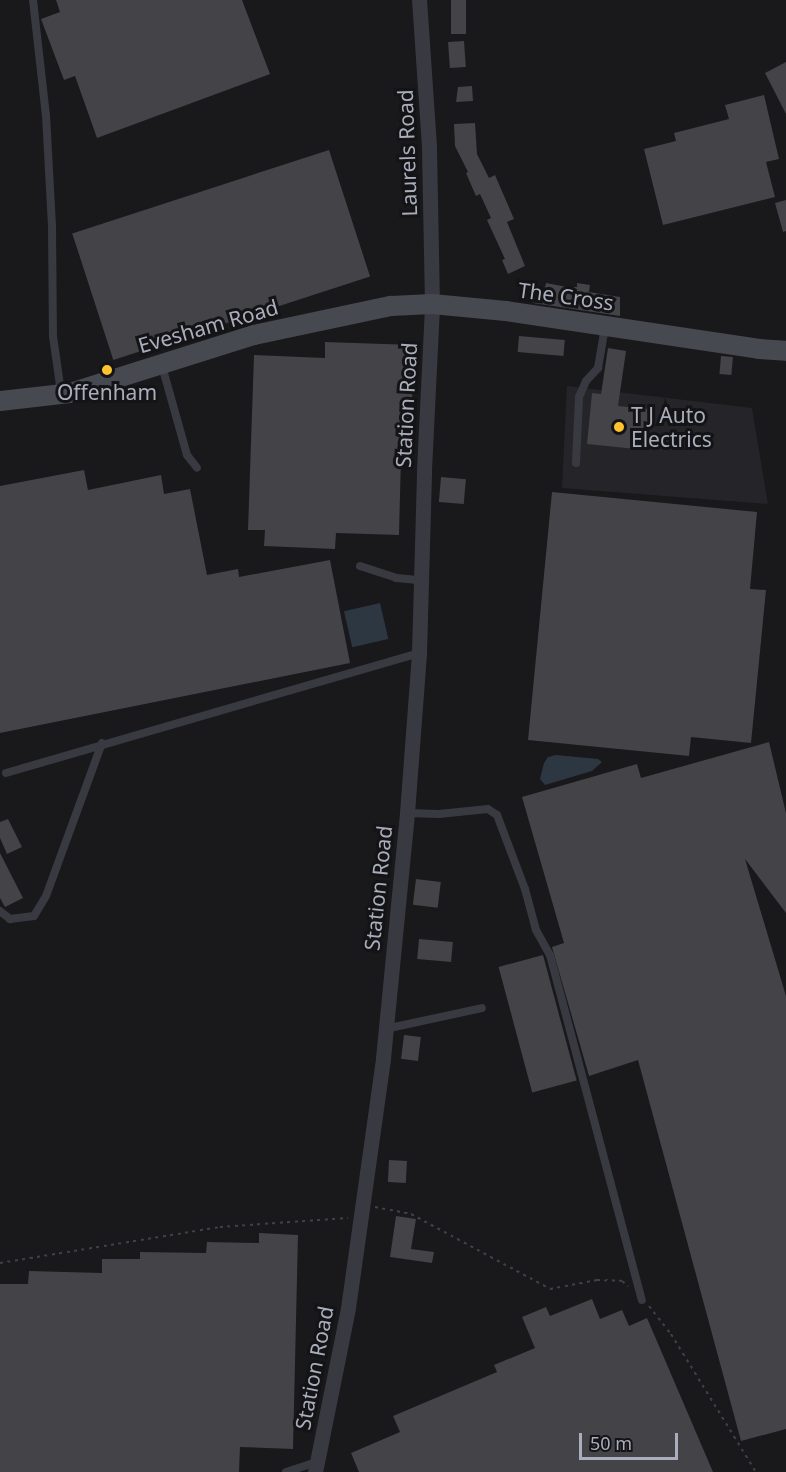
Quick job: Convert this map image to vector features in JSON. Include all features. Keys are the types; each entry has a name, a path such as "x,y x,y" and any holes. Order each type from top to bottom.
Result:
{"main road":[{"name":"Evesham Road","path":"0,401 61,394 254,335 355,312 432,304"},
{"name":"The Cross","path":"432,304 506,311 759,349 786,351"}],"street":[{"name":"Laurels Road","path":"419,0 429,146 432,304"},
{"name":"Station Road","path":"316,1467 348,1308 386,1029 420,653 432,304"}],"lane":[{"path":"33,0 45,115 52,225 53,336 61,394"},
{"path":"576,463 579,397 586,381 598,368 605,326"},
{"path":"162,364 187,455 197,468"},
{"path":"360,566 396,578 421,580"},
{"path":"6,773 102,743 420,653"},
{"path":"0,911 10,919 34,916 46,896 102,743"},
{"path":"407,813 439,814 488,809 497,815 525,889 536,930 550,955 642,1299"},
{"path":"386,1029 482,1008"},
{"path":"286,1472 316,1467"}],"path":[{"path":"0,1263 220,1227 362,1211 411,1214 550,1289 575,1282 622,1281 657,1314 756,1472"}],"shaded area":[{"path":"567,386 752,408 768,504 562,488"},
{"path":"380,603 388,639 352,647 344,611"},
{"path":"556,755 598,759 602,762 592,771 545,785 540,779 544,763 548,757"}],"building":[{"path":"56,0 242,0 270,74 97,138 75,76 64,80 41,19 60,12"},
{"path":"451,0 466,0 466,34 451,34"},
{"path":"464,41 466,67 450,68 448,42"},
{"path":"786,62 786,114 765,73"},
{"path":"472,86 473,101 456,102 458,87"},
{"path":"764,95 779,159 766,162 775,197 663,225 644,149 676,141 674,133 729,119 725,105"},
{"path":"475,123 477,154 489,178 495,175 514,219 507,222 525,266 508,274 502,260 505,259 487,220 491,218 480,194 476,196 466,173 468,172 455,146 454,124"},
{"path":"329,150 370,276 113,360 72,233"},
{"path":"786,200 786,231 783,232 775,203"},
{"path":"546,283 567,287 577,287 577,283 590,285 589,292 620,297 620,316 533,303 531,299 533,288 544,291"},
{"path":"519,336 565,340 563,356 518,352"},
{"path":"325,342 414,345 410,457 401,457 399,535 336,533 335,549 264,546 265,530 248,530 254,355 325,358"},
{"name":"T J Auto Electrics","path":"608,348 626,351 618,406 650,409 646,450 587,444 592,393 601,394"},
{"path":"721,356 733,357 731,375 719,374"},
{"path":"84,470 88,490 161,475 164,494 190,489 207,575 238,569 239,577 330,560 350,663 0,733 0,486"},
{"path":"441,477 466,479 464,504 439,502"},
{"path":"552,492 757,512 750,589 766,590 751,743 691,737 689,756 528,740"},
{"path":"769,742 786,813 786,913 745,859 786,996 786,1429 741,1441 638,1060 589,1076 552,947 564,943 522,797 637,764 641,778"},
{"path":"8,819 22,847 7,854 0,838 0,822"},
{"path":"0,853 23,898 5,907 0,898"},
{"path":"416,879 441,882 438,908 413,905"},
{"path":"419,939 453,942 451,962 417,959"},
{"path":"543,955 577,1081 532,1092 499,967"},
{"path":"404,1035 421,1037 418,1061 401,1059"},
{"path":"389,1160 407,1161 406,1183 388,1182"},
{"path":"396,1216 416,1219 411,1249 434,1252 432,1263 390,1257"},
{"path":"259,1233 298,1235 293,1449 240,1447 239,1472 0,1472 0,1284 28,1284 29,1271 102,1273 102,1259 140,1259 140,1252 206,1253 207,1242 259,1243"},
{"path":"592,1299 600,1319 622,1310 629,1326 647,1318 713,1472 359,1472 351,1453 400,1432 393,1416 497,1372 494,1365 535,1348 522,1317 546,1307 550,1316"}],"place":[{"name":"Offenham","path":"107,370"},
{"name":"T J Auto Electrics","path":"619,427"}]}
